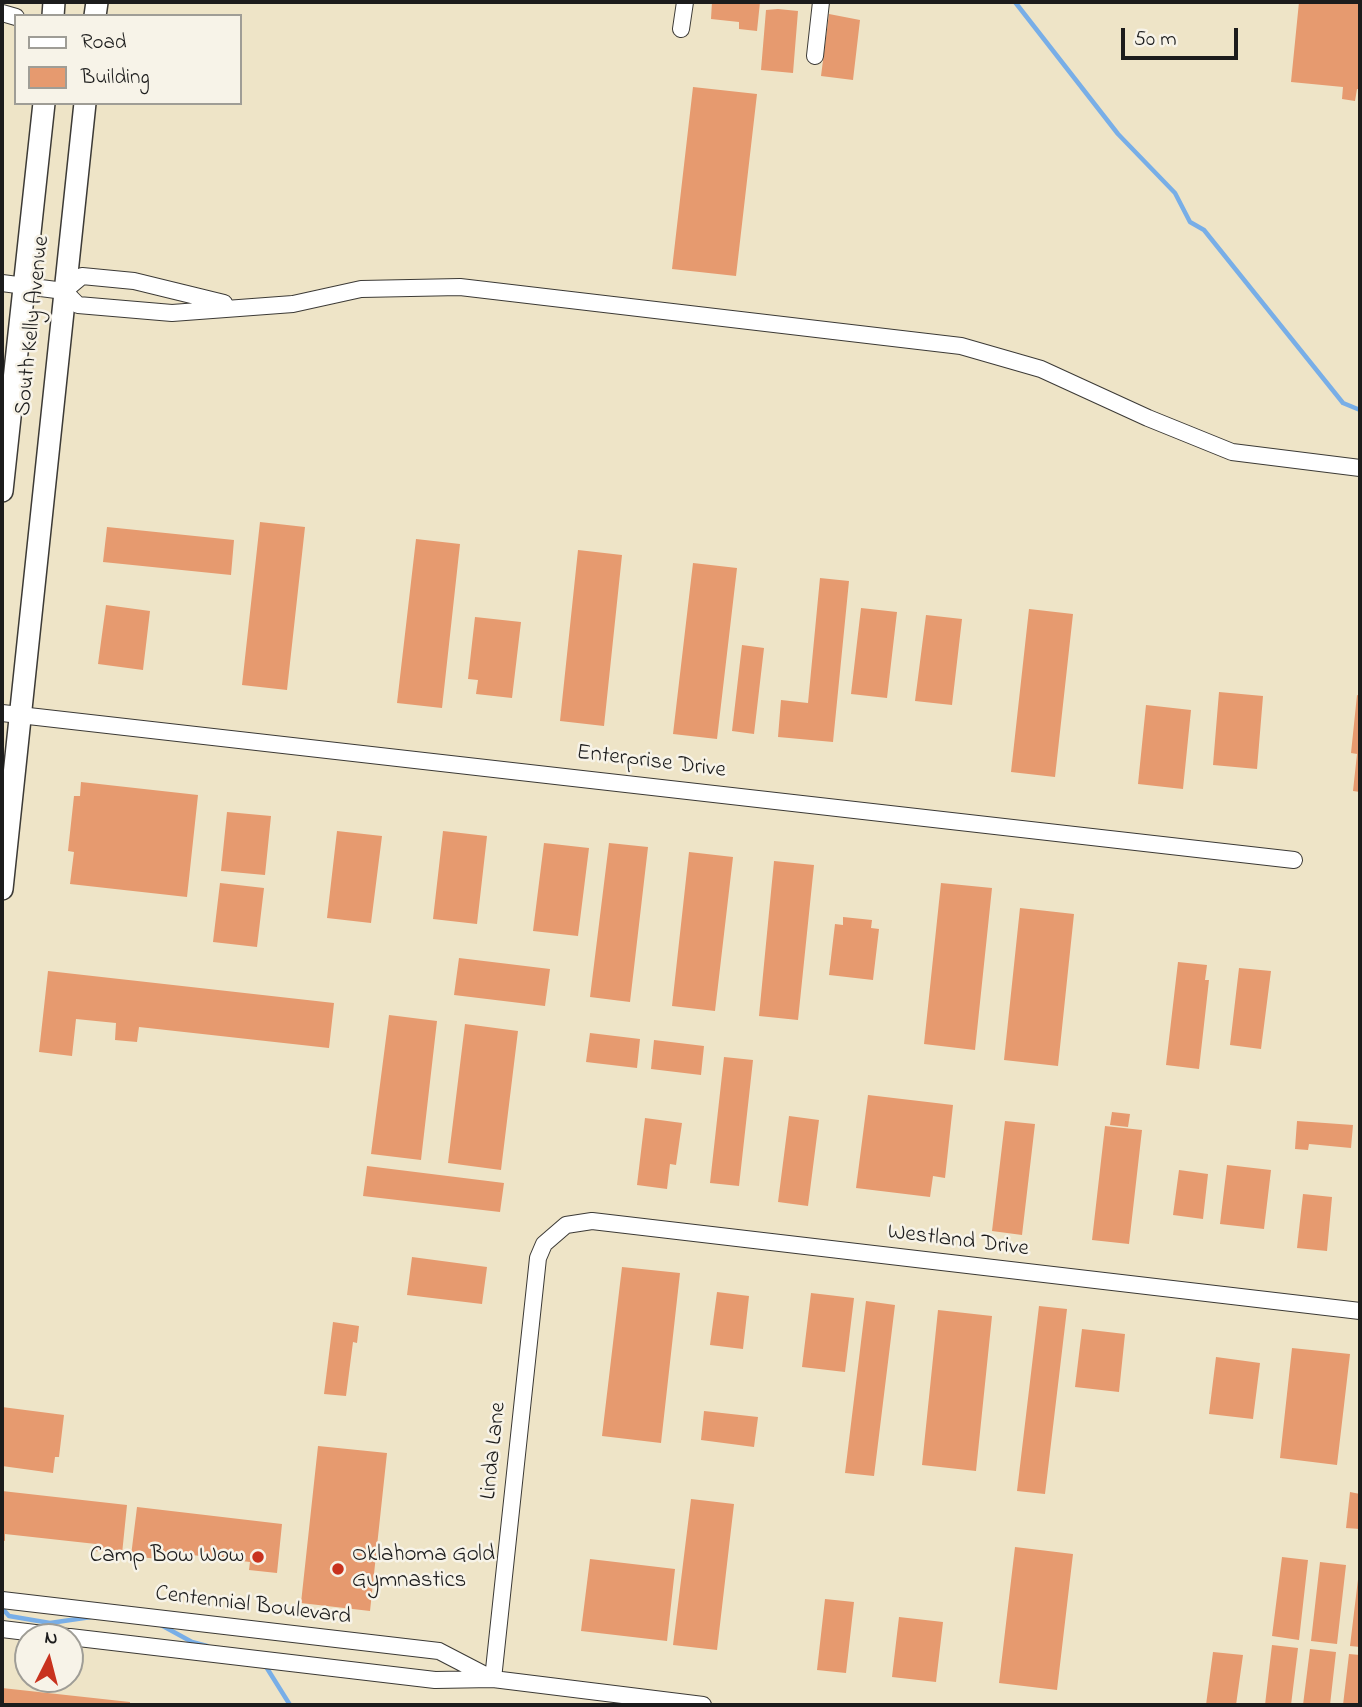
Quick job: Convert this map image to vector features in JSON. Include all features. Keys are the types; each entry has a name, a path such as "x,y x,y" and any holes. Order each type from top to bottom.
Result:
{"main road":[{"name":"South Kelly Avenue","path":"2,491 12,284 44,105"},
{"name":"South Kelly Avenue","path":"2,888 10,714 85,105"}],"street":[{"path":"681,29 685,2"},
{"path":"816,56 821,2"},
{"path":"64,291 82,276 134,281 246,308"},
{"path":"12,284 64,291 78,305 172,313 293,304 361,289 460,287 961,346 1041,369 1158,423 1232,452 1360,468"},
{"name":"Enterprise Drive","path":"10,714 1294,860"},
{"name":"Westland Drive","path":"554,1233 566,1225 592,1221 1360,1311"},
{"name":"Linda Lane","path":"493,1679 538,1258 544,1244 554,1233"},
{"name":"Centennial Boulevard","path":"2,1600 439,1651 493,1679"},
{"name":"Centennial Boulevard","path":"84,1639 435,1679 493,1679 703,1705"}],"building":[{"path":"712,2 760,2 757,31 739,29 739,22 711,19"},
{"path":"1299,2 1360,2 1360,89 1357,89 1355,101 1342,99 1343,87 1291,82"},
{"path":"766,10 798,11 793,73 761,70"},
{"path":"829,14 860,20 853,80 821,76"},
{"path":"693,87 757,94 736,276 672,269"},
{"path":"260,522 305,527 287,690 242,685"},
{"path":"107,527 234,540 231,575 103,562"},
{"path":"416,539 460,544 442,708 397,703"},
{"path":"578,550 622,555 604,726 560,721"},
{"path":"693,563 737,568 717,739 673,734"},
{"path":"820,578 849,581 833,742 778,737 781,700 808,703"},
{"path":"106,605 150,611 143,670 98,664"},
{"path":"861,608 897,612 887,698 851,694"},
{"path":"1029,609 1073,614 1055,777 1011,772"},
{"path":"926,615 962,619 952,705 915,701"},
{"path":"475,617 521,622 512,698 476,694 478,680 468,679"},
{"path":"742,645 764,648 754,734 732,731"},
{"path":"1219,692 1263,696 1257,769 1213,765"},
{"path":"1357,695 1360,696 1360,792 1353,791 1357,754 1351,753"},
{"path":"1146,705 1191,710 1183,789 1138,784"},
{"path":"81,782 198,795 187,897 70,884 74,852 68,851 74,796 80,796"},
{"path":"227,812 271,816 265,875 221,871"},
{"path":"337,831 382,836 371,923 327,918"},
{"path":"443,831 487,836 477,924 433,919"},
{"path":"544,843 589,848 578,936 533,931"},
{"path":"609,843 648,847 630,1002 590,997"},
{"path":"689,852 733,857 715,1011 672,1006"},
{"path":"774,861 814,865 798,1020 759,1016"},
{"path":"220,883 264,888 257,947 213,942"},
{"path":"941,883 992,888 975,1050 924,1044"},
{"path":"1020,908 1074,914 1058,1066 1004,1060"},
{"path":"843,917 872,920 871,928 879,929 873,980 829,975 835,924 843,925"},
{"path":"459,958 550,969 545,1006 454,995"},
{"path":"1178,962 1207,965 1205,980 1209,980 1199,1069 1166,1065"},
{"path":"1239,968 1271,971 1261,1049 1230,1045"},
{"path":"48,971 334,1003 329,1048 139,1027 137,1042 115,1040 116,1023 76,1019 72,1056 39,1052"},
{"path":"389,1015 437,1021 421,1160 371,1154"},
{"path":"465,1024 518,1031 501,1170 448,1163"},
{"path":"590,1033 640,1039 637,1068 586,1062"},
{"path":"654,1040 704,1046 701,1075 651,1069"},
{"path":"724,1057 753,1060 739,1186 710,1183"},
{"path":"868,1095 953,1105 945,1178 933,1176 930,1197 856,1188"},
{"path":"1112,1112 1130,1114 1128,1127 1110,1125"},
{"path":"789,1116 819,1120 808,1206 778,1202"},
{"path":"645,1118 682,1123 676,1165 670,1164 667,1189 637,1185"},
{"path":"1005,1121 1035,1124 1022,1235 992,1231"},
{"path":"1297,1121 1353,1125 1351,1148 1309,1144 1308,1150 1295,1149"},
{"path":"1105,1126 1142,1130 1129,1244 1092,1240"},
{"path":"1227,1165 1271,1170 1264,1229 1220,1224"},
{"path":"367,1166 504,1183 500,1212 363,1196"},
{"path":"1179,1170 1208,1174 1203,1219 1173,1215"},
{"path":"1303,1194 1332,1197 1327,1251 1297,1248"},
{"path":"412,1257 487,1267 482,1304 407,1295"},
{"path":"622,1267 680,1273 661,1443 602,1436"},
{"path":"717,1292 749,1296 743,1349 710,1345"},
{"path":"811,1293 854,1298 845,1372 802,1367"},
{"path":"866,1301 895,1305 874,1476 845,1473"},
{"path":"1039,1306 1067,1309 1045,1494 1017,1491"},
{"path":"938,1310 992,1316 976,1471 922,1465"},
{"path":"333,1322 359,1326 357,1343 353,1342 346,1396 324,1394"},
{"path":"1082,1329 1125,1334 1119,1392 1075,1387"},
{"path":"1292,1348 1350,1354 1337,1465 1280,1458"},
{"path":"1216,1357 1260,1363 1253,1419 1209,1414"},
{"path":"2,1407 64,1415 59,1457 55,1457 53,1473 2,1466"},
{"path":"704,1411 758,1417 754,1447 701,1440"},
{"path":"318,1446 387,1453 370,1611 301,1603"},
{"path":"2,1491 127,1505 122,1554 95,1551 96,1544 5,1534 5,1541 2,1540"},
{"path":"1350,1492 1360,1494 1360,1529 1346,1528"},
{"path":"691,1499 734,1504 717,1650 673,1645"},
{"path":"137,1507 282,1524 277,1573 249,1570 250,1562 159,1551 158,1559 131,1556"},
{"path":"1015,1547 1073,1554 1057,1690 999,1683"},
{"path":"1282,1557 1308,1560 1299,1640 1272,1636"},
{"path":"590,1559 675,1569 667,1641 581,1631"},
{"path":"1320,1562 1346,1565 1337,1644 1311,1641"},
{"path":"1360,1571 1360,1647 1350,1646"},
{"path":"825,1599 854,1602 846,1673 817,1670"},
{"path":"899,1617 943,1622 936,1682 892,1677"},
{"path":"1272,1645 1298,1648 1291,1705 1265,1705"},
{"path":"1310,1649 1336,1652 1330,1705 1303,1705"},
{"path":"1213,1652 1243,1655 1236,1705 1206,1705"},
{"path":"1349,1654 1360,1655 1360,1705 1343,1705"},
{"path":"2,1688 14,1689 14,1693 48,1693 130,1702 130,1705 2,1705"}],"waterway":[{"path":"1015,2 1118,134 1175,193 1190,222 1204,230 1343,403 1360,410"},
{"path":"2,1608 9,1616 50,1623 91,1617"},
{"path":"161,1625 192,1642 207,1646"},
{"path":"265,1665 290,1705"}],"place":[{"name":"Camp Bow Wow","path":"258,1557"},
{"name":"Oklahoma Gold Gymnastics","path":"338,1569"}]}
